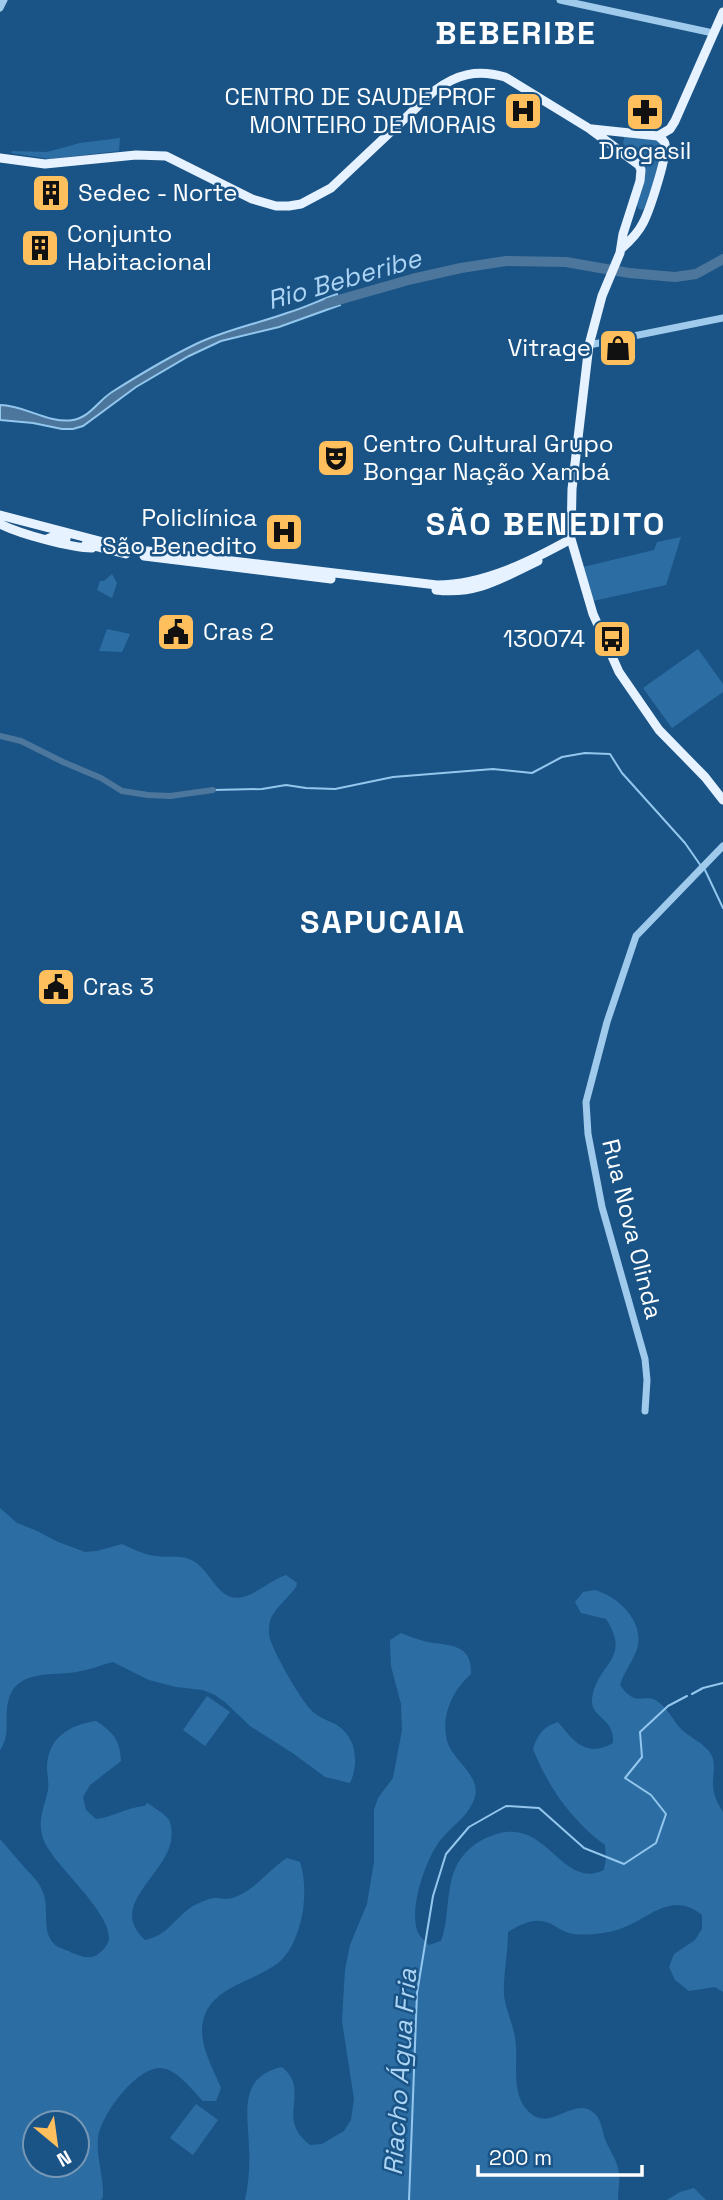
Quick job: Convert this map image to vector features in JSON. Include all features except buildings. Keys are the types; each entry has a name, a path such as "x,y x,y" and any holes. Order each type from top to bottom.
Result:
{"main road":[{"path":"658,136 670,129 675,121 723,12"},
{"path":"0,158 45,164 136,155 166,156 252,199 276,206 301,204 331,188 434,91 447,82 473,72 493,74 505,77 590,129 639,164 641,175 627,218 622,248"},
{"path":"590,129 658,136 663,140 665,149 653,198 642,224 622,248 616,261 589,345 572,489 572,542 593,614 619,672 659,730 705,777 723,800"},
{"path":"612,147 612,137 621,132"},
{"path":"627,218 631,226 642,224"},
{"path":"0,515 130,548 166,554 437,585 458,585 476,581 572,542"},
{"path":"0,524 82,548 170,561 461,592 491,583 572,542"}],"street":[{"path":"0,8 4,0"},
{"path":"560,0 713,33"},
{"path":"589,345 723,318"},
{"name":"Rua Nova Olinda","path":"645,1411 645,1359 602,1207 588,1134 586,1102 607,1022 636,936 723,846"}],"shaded area":[{"path":"624,136 650,138 662,147 650,196 643,210 636,204 645,169 640,158 623,147"},
{"path":"120,138 119,151 50,159 11,153 47,152 80,143"},
{"path":"337,294 340,305 279,327 221,341 189,356 136,387 83,426 62,429 0,420 0,405 64,421 79,419 107,395 196,344"},
{"path":"681,537 666,585 593,601 583,567 654,550 657,542"},
{"path":"112,574 117,583 112,598 97,590 100,581"},
{"path":"107,629 130,634 122,652 99,651"},
{"path":"698,649 723,684 723,692 672,728 643,688"},
{"path":"0,1508 17,1523 85,1552 122,1544 139,1552 161,1557 189,1559 203,1569 220,1590 234,1598 249,1595 286,1575 297,1583 272,1616 269,1626 270,1639 284,1668 308,1706 319,1716 344,1730 349,1737 355,1760 350,1783 325,1777 250,1726 215,1695 203,1690 149,1680 113,1662 76,1672 35,1676 18,1684 8,1702 5,1738 0,1750"},
{"path":"595,1590 621,1605 634,1620 637,1629 637,1649 620,1685 630,1696 657,1701 682,1730 708,1750 714,1763 714,1794 723,1812 723,1992 715,1987 689,1991 675,1980 669,1967 674,1954 695,1940 702,1929 702,1915 690,1908 668,1906 625,1927 602,1933 569,1933 549,1923 538,1921 523,1924 508,1932 504,1996 515,2038 517,2085 522,2102 536,2117 544,2119 579,2108 595,2114 618,2169 618,2200 245,2200 249,2166 247,2109 252,2087 258,2079 282,2067 290,2076 294,2086 295,2125 310,2145 322,2144 344,2131 351,2120 354,2099 342,2021 345,1970 350,1945 367,1904 374,1862 374,1810 378,1798 393,1778 402,1730 401,1704 391,1666 390,1640 401,1633 452,1646 464,1652 470,1664 471,1674 458,1688 450,1704 446,1731 450,1749 472,1777 476,1793 467,1813 436,1847 420,1884 415,1911 416,1923 418,1933 429,1945 441,1941 451,1881 458,1863 468,1850 486,1838 510,1832 526,1835 540,1842 576,1870 589,1874 604,1870 605,1845 571,1814 562,1802 533,1749 542,1732 558,1722 582,1746 596,1749 613,1743 610,1727 594,1709 592,1700 599,1678 614,1653 616,1644 606,1619 581,1613 575,1602 583,1592"},
{"path":"207,1696 230,1712 205,1746 183,1730"},
{"path":"96,1721 107,1729 117,1742 121,1761 90,1785 83,1797 86,1810 96,1819 145,1806 147,1803 164,1815 171,1825 171,1841 166,1854 141,1891 132,1915 135,1927 145,1940 160,1935 187,1910 206,1900 240,1895 287,1858 300,1862 304,1886 303,1910 295,1939 283,1958 268,1970 224,1992 208,2009 202,2030 207,2056 221,2088 216,2101 203,2101 184,2081 167,2069 151,2070 141,2075 121,2094 101,2128 98,2145 103,2190 101,2200 0,2200 0,1839 41,1888 48,1935 52,1942 72,1953 91,1957 101,1952 109,1940 101,1915 50,1851 41,1828 48,1791 47,1767 51,1748 62,1735 77,1726"},
{"path":"196,2104 218,2120 193,2155 170,2138"},
{"path":"694,2188 706,2200 667,2200 680,2192"}],"waterway":[{"name":"Rio Beberibe","path":"328,303 412,279 506,261 566,262 629,273 675,277 696,274 723,259"},
{"path":"0,736 21,741 101,778 122,791 170,796 213,790"},
{"path":"213,790 262,789 286,785 335,789 393,777 493,769 532,773 562,757 585,753 610,754 622,773 685,843 701,866"},
{"path":"705,870 723,908"},
{"name":"Riacho Água Fria","path":"692,1694 723,1683"},
{"name":"Riacho Água Fria","path":"409,2200 417,1993 433,1896 446,1854 469,1827 506,1806 539,1808 584,1848 624,1864 656,1843 666,1814 651,1795 625,1778 642,1757 640,1732 668,1706 687,1696"}],"place":[{"name":"CENTRO DE SAUDE PROF MONTEIRO DE MORAIS","path":"523,111"},
{"name":"Drogasil","path":"645,112"},
{"name":"Sedec - Norte","path":"51,193"},
{"name":"Conjunto Habitacional","path":"40,248"},
{"name":"Vitrage","path":"618,348"},
{"name":"Centro Cultural Grupo Bongar Nação Xambá","path":"336,458"},
{"name":"Policlínica São Benedito","path":"284,532"},
{"name":"Cras 2","path":"176,632"},
{"name":"130074","path":"612,639"},
{"name":"Cras 3","path":"56,987"}],"district":[{"name":"BEBERIBE","path":"516,33"},
{"name":"SÃO BENEDITO","path":"546,524"},
{"name":"SAPUCAIA","path":"383,922"}]}
